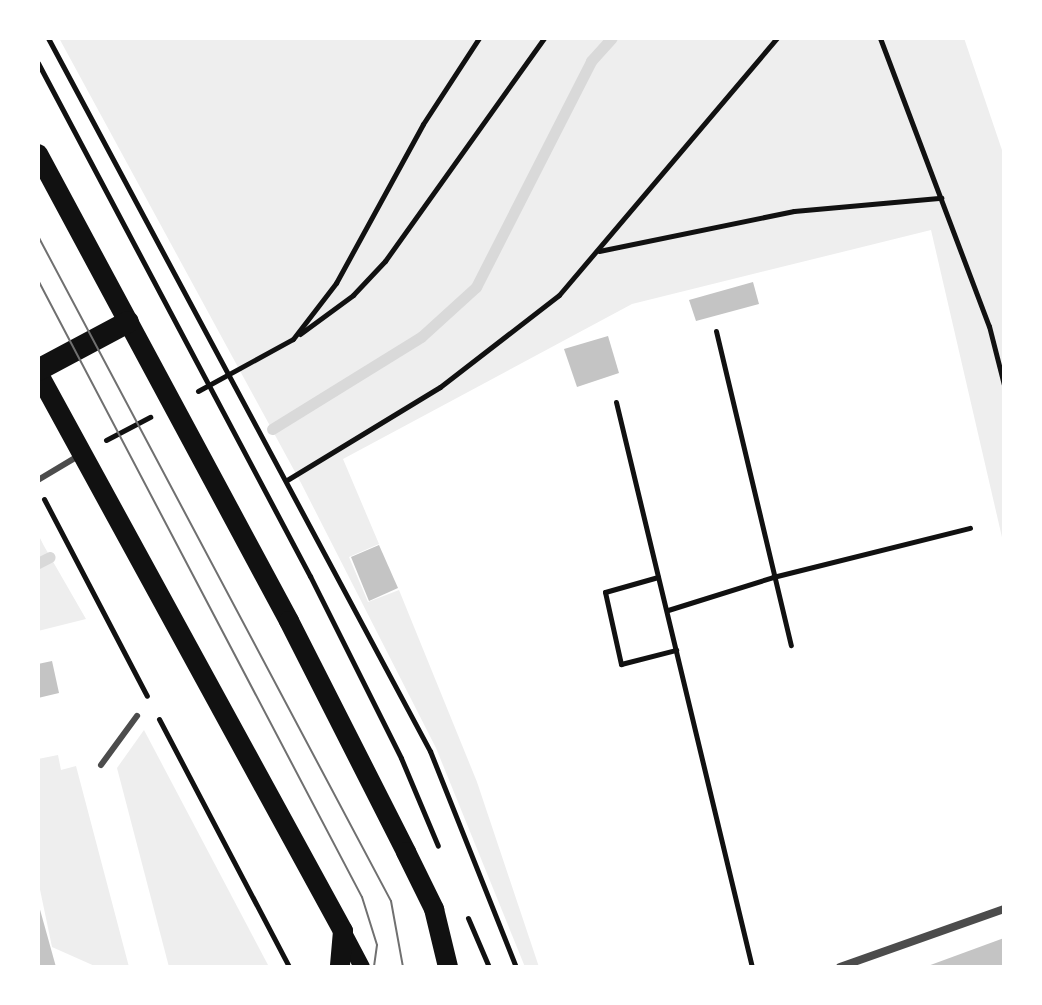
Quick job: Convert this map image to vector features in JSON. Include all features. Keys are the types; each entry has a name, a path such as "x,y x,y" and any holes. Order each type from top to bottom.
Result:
{"highway":[{"path":"38,371 128,322"}],"main road":[{"path":"38,154 174,404 434,909 457,967"},
{"path":"38,371 362,967"},
{"path":"434,909 448,967"},
{"path":"340,967 343,931"}],"street":[{"path":"840,967 1004,909"}],"lane":[{"path":"38,480 81,454"},
{"path":"101,765 137,716"}],"path":[{"path":"48,38 231,374 430,751 516,967"},
{"path":"293,339 343,272 423,124 479,38"},
{"path":"81,454 293,339 353,295 385,261 544,38"},
{"path":"287,480 501,344 559,295 599,251 710,111 777,38"},
{"path":"880,38 989,326 1004,385"},
{"path":"38,63 209,385 401,758 442,855"},
{"path":"599,251 794,211 941,198"},
{"path":"716,331 791,645"},
{"path":"616,402 752,967"},
{"path":"38,487 149,700"},
{"path":"668,610 773,577 970,528"},
{"path":"658,577 605,592 621,664 676,650"},
{"path":"156,714 289,967"},
{"path":"465,911 489,967"}],"shaded area":[{"path":"59,38 964,38 1004,156 1004,546 931,230 632,304 343,459 379,544 349,557 368,602 399,590 477,782 539,967 525,967 436,748 301,483"},
{"path":"38,534 44,546 86,619 38,631"},
{"path":"144,730 268,967 169,967 117,768"},
{"path":"58,755 61,770 76,766 129,967 97,967 52,947 38,880 38,759"}],"building":[{"path":"753,282 759,304 696,321 689,300"},
{"path":"608,336 619,373 577,387 564,349"},
{"path":"379,545 398,588 369,601 351,557"},
{"path":"52,661 59,693 38,698 38,664"},
{"path":"39,906 56,967 38,967"},
{"path":"1004,938 1004,967 925,967"}],"waterway":[{"path":"272,429 421,337 476,287 591,61 612,38"},
{"path":"38,563 50,557"}],"tram line":[{"path":"38,236 391,901 403,967"},
{"path":"38,280 362,897 377,945 374,967"}]}
